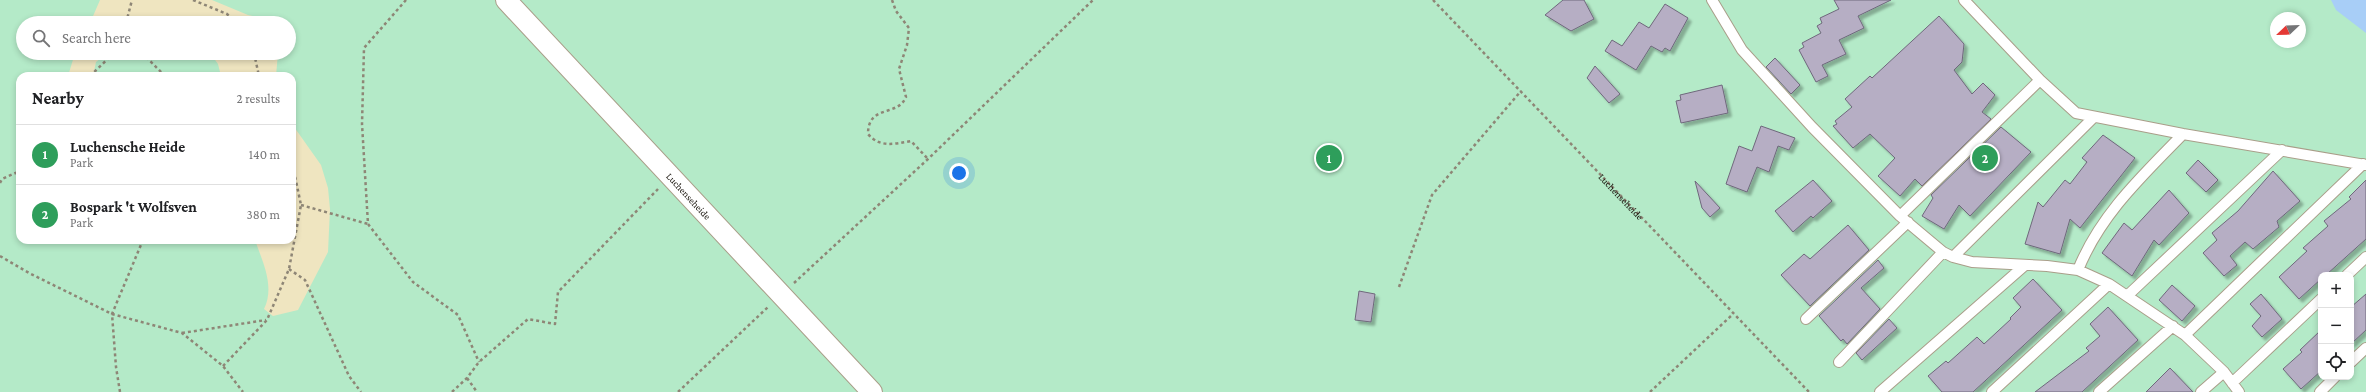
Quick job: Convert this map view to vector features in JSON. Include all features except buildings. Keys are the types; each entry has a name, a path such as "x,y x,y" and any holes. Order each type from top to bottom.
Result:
{"street":[{"name":"Luchenseheide","path":"506,0 872,392"}],"lane":[{"path":"1712,0 1742,50 1812,127 1904,219 1948,255 1972,262 2024,266 2047,266 2078,270 2109,284 2185,335 2224,372 2239,392"},
{"path":"1964,0 2040,80 2076,113 2183,134 2365,164"},
{"path":"1806,319 2040,80"},
{"path":"1839,362 1948,255 2094,117"},
{"path":"2078,270 2087,248 2100,225 2121,198 2183,134"},
{"path":"2127,296 2282,150"},
{"path":"2185,335 2365,164"},
{"path":"2350,272 2366,257"},
{"path":"1880,392 2024,266"},
{"path":"1992,392 2109,284"},
{"path":"2232,383 2318,302"},
{"path":"2099,392 2173,326"},
{"path":"2354,359 2366,348"},
{"path":"2201,392 2224,372"},
{"path":"2320,392 2332,380"}],"path":[{"path":"128,16 132,0"},
{"path":"193,0 229,16"},
{"path":"406,0 364,48 362,124 368,224 413,282 458,315 479,362"},
{"path":"892,0 896,10 909,28 907,44 899,69 906,97 898,106 876,114 870,123 868,134 878,143 896,144 911,141 928,159"},
{"path":"678,392 780,295 928,159 1093,0"},
{"name":"Luchenseheide","path":"1433,0 1809,392"},
{"path":"94,72 107,60"},
{"path":"149,60 161,72"},
{"path":"256,60 258,72"},
{"path":"1399,287 1432,195 1521,91"},
{"path":"0,183 2,179 16,173"},
{"path":"452,392 467,378 479,362 528,319 556,324 558,292 671,176"},
{"path":"296,181 301,205 296,232"},
{"path":"301,205 368,224"},
{"path":"120,392 116,367 112,314 140,244"},
{"path":"223,366 267,320 289,269 294,244"},
{"path":"0,256 29,273 112,314 182,334 223,366 243,392"},
{"path":"289,269 305,280 349,376 361,392"},
{"path":"1650,392 1733,314"},
{"path":"182,334 267,320"},
{"path":"467,378 477,392"}],"green space":[{"path":"0,0 2366,0 2366,392 0,392"}],"sand":[{"path":"100,0 212,0 253,16 93,16"},
{"path":"73,60 98,60 96,62 94,72 69,72"},
{"path":"215,60 277,60 276,72 220,72"},
{"path":"296,130 321,165 328,188 330,209 328,252 298,310 273,316 264,309 267,300 268,283 256,244 296,244"}],"water":[{"path":"2331,0 2366,0 2366,33 2336,10"}],"place":[{"name":"Luchensche Heide","path":"1329,158"},
{"name":"Bospark 't Wolfsven","path":"1985,158"}]}
